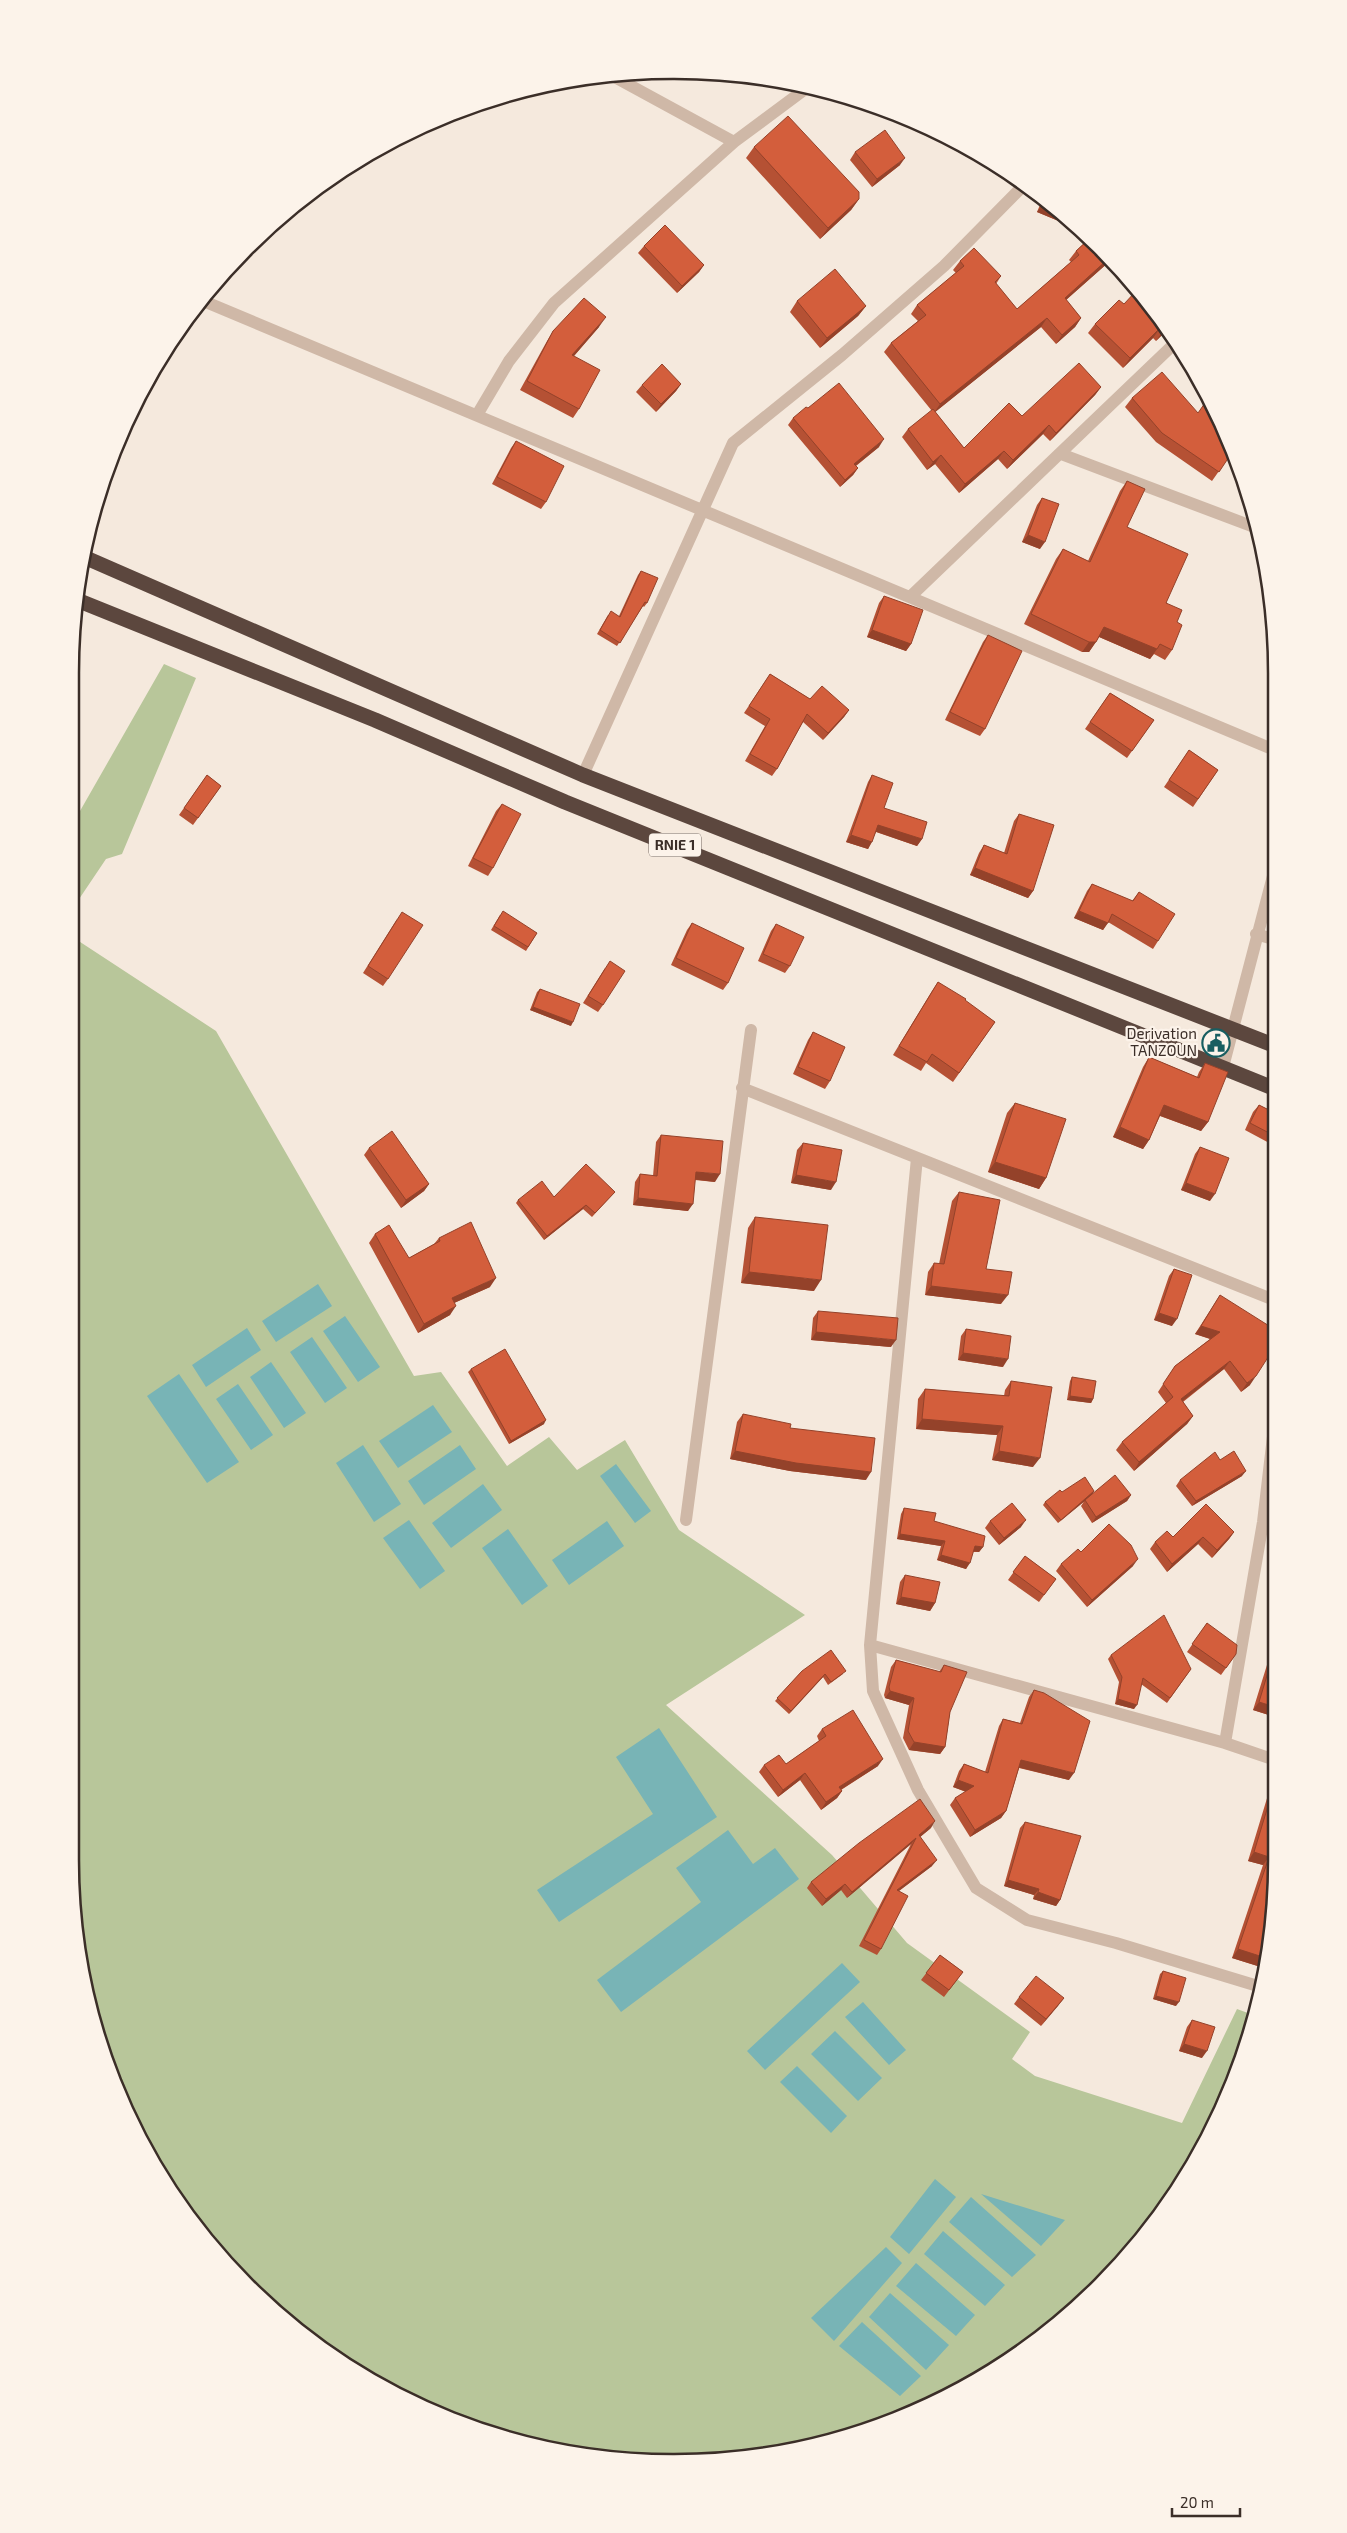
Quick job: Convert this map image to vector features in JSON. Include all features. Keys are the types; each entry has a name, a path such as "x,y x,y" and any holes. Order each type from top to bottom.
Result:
{"highway":[{"name":"RNIE 1","path":"90,559 583,775 1268,1043"},
{"name":"RNIE 1","path":"83,603 375,720 565,802 1268,1086"}],"street":[{"path":"623,81 734,142"},
{"path":"477,415 509,361 554,302 734,142 801,93"},
{"path":"583,775 733,443 842,355 944,266 1019,190"},
{"path":"208,303 911,596 1268,747"},
{"path":"911,596 1171,347"},
{"path":"1061,454 1250,526"},
{"path":"1222,1067 1268,893"},
{"path":"1256,934 1268,938"},
{"path":"686,1520 751,1030"},
{"path":"742,1088 1268,1298"},
{"path":"917,1158 870,1645 873,1691 918,1790 976,1888 1027,1920 1086,1937 1116,1943 1255,1985"},
{"path":"1225,1743 1268,1530"},
{"path":"870,1645 1225,1743 1268,1758"}],"green space":[{"path":"164,664 196,678 122,854 106,859 79,899 80,811"},
{"path":"79,941 216,1031 414,1376 441,1372 507,1466 549,1437 577,1470 625,1440 679,1530 805,1615 666,1705 832,1855 907,1943 1030,2032 1012,2059 1035,2076 1182,2123 1237,2009 1248,2013 1237,2051 1207,2123 1189,2157 1168,2190 1121,2252 1066,2307 1004,2354 971,2375 937,2393 865,2423 790,2443 712,2453 635,2453 557,2443 482,2423 410,2393 376,2375 343,2354 281,2307 226,2252 179,2190 158,2157 140,2123 110,2051 90,1976 84,1937 79,1860"}],"water":[{"path":"318,1284 332,1306 276,1342 262,1321"},
{"path":"345,1316 380,1367 358,1382 323,1331"},
{"path":"247,1328 261,1350 206,1387 192,1365"},
{"path":"312,1337 347,1388 325,1403 290,1352"},
{"path":"271,1362 306,1413 284,1428 250,1377"},
{"path":"179,1374 239,1462 207,1483 147,1396"},
{"path":"238,1384 273,1435 251,1450 216,1399"},
{"path":"433,1405 452,1432 398,1468 379,1441"},
{"path":"363,1445 401,1504 374,1522 336,1463"},
{"path":"460,1445 476,1469 424,1505 408,1481"},
{"path":"616,1464 651,1511 635,1523 600,1476"},
{"path":"483,1484 502,1510 451,1548 432,1523"},
{"path":"409,1520 445,1571 420,1589 383,1538"},
{"path":"607,1521 624,1546 569,1585 552,1560"},
{"path":"508,1529 548,1586 522,1605 482,1548"},
{"path":"659,1728 717,1817 559,1922 537,1890 653,1814 616,1757"},
{"path":"728,1830 753,1864 775,1848 799,1879 621,2012 597,1980 701,1902 676,1868"},
{"path":"842,1963 860,1982 765,2070 747,2051"},
{"path":"863,2002 906,2050 889,2065 845,2017"},
{"path":"835,2031 882,2078 858,2101 811,2054"},
{"path":"797,2066 847,2116 831,2133 780,2082"},
{"path":"935,2179 956,2197 909,2254 890,2237"},
{"path":"981,2194 1065,2220 1041,2246"},
{"path":"971,2197 1036,2255 1012,2277 949,2222"},
{"path":"943,2231 1005,2285 985,2306 924,2254"},
{"path":"886,2247 902,2263 834,2341 811,2318"},
{"path":"916,2263 975,2315 956,2336 896,2286"},
{"path":"890,2293 949,2345 926,2370 869,2317"},
{"path":"862,2322 921,2376 900,2396 839,2346"}],"building":[{"path":"788,116 859,192 859,199 828,228 754,147"},
{"path":"885,130 905,158 877,179 855,152"},
{"path":"665,225 704,265 682,286 644,246"},
{"path":"1084,243 1104,263 1065,298 1081,318 1062,335 1047,318 940,404 891,343 926,315 917,305 964,266 960,261 974,248 1001,276 995,282 1017,309 1079,255 1076,251"},
{"path":"835,269 866,306 827,338 797,301"},
{"path":"1132,295 1158,330 1130,358 1095,324 1119,300 1124,304"},
{"path":"584,298 606,317 572,355 600,370 579,409 527,381 553,331"},
{"path":"1079,363 1101,387 1056,433 1049,425 1013,460 1004,451 965,484 941,455 933,462 908,429 933,409 964,448 1009,403 1022,416"},
{"path":"662,364 681,384 661,404 642,385"},
{"path":"1162,372 1198,413 1204,404 1228,459 1219,472 1162,433 1132,398"},
{"path":"839,383 884,439 854,464 858,468 845,480 793,418"},
{"path":"516,441 564,466 546,502 497,477"},
{"path":"1127,481 1145,489 1127,527 1188,554 1166,603 1182,610 1177,622 1182,625 1172,650 1160,644 1157,649 1104,627 1096,642 1089,642 1031,614 1063,549 1090,562"},
{"path":"1042,498 1059,504 1045,542 1028,535"},
{"path":"641,571 658,578 647,603 645,602 620,643 600,630 611,611 620,617"},
{"path":"884,596 923,610 911,644 872,630"},
{"path":"988,635 1022,651 985,729 950,712"},
{"path":"770,674 810,699 822,686 849,710 828,733 807,714 777,769 750,754 770,719 749,706"},
{"path":"1110,693 1154,720 1132,751 1090,722"},
{"path":"1189,750 1218,770 1198,799 1169,780"},
{"path":"207,775 221,786 198,818 184,808"},
{"path":"872,775 893,783 884,808 927,822 922,839 878,825 872,842 851,835"},
{"path":"502,804 521,814 493,868 473,858"},
{"path":"1019,814 1054,825 1033,891 975,868 984,845 1007,854"},
{"path":"1092,884 1133,901 1139,892 1175,914 1158,941 1112,914 1108,923 1079,911"},
{"path":"503,911 537,933 528,947 494,926"},
{"path":"402,912 423,925 388,979 368,966"},
{"path":"692,923 744,948 728,983 676,958"},
{"path":"776,924 804,937 790,966 763,954"},
{"path":"610,961 625,971 603,1005 588,996"},
{"path":"938,982 966,999 995,1022 959,1073 932,1054 927,1062 899,1046"},
{"path":"540,989 580,1004 573,1022 533,1007"},
{"path":"813,1032 845,1047 830,1081 798,1067"},
{"path":"1149,1057 1199,1078 1205,1063 1228,1072 1208,1122 1164,1105 1149,1140 1120,1127"},
{"path":"1015,1103 1066,1119 1046,1178 995,1162"},
{"path":"1259,1105 1268,1110 1268,1132 1250,1123"},
{"path":"392,1131 429,1184 406,1200 369,1148"},
{"path":"661,1135 723,1141 720,1174 696,1172 693,1204 638,1198 640,1174 657,1176"},
{"path":"803,1143 842,1150 836,1182 796,1175"},
{"path":"1200,1147 1229,1158 1215,1194 1186,1183"},
{"path":"586,1164 615,1192 595,1213 586,1205 547,1236 518,1200 542,1181 554,1197"},
{"path":"959,1192 1000,1200 986,1269 1012,1272 1008,1295 931,1286 934,1263 944,1264"},
{"path":"755,1217 828,1225 821,1280 749,1272"},
{"path":"471,1222 496,1278 452,1298 456,1306 424,1324 375,1234 389,1225 409,1258 440,1241 439,1238"},
{"path":"1174,1269 1192,1275 1177,1319 1159,1313"},
{"path":"1220,1295 1268,1325 1268,1357 1256,1376 1247,1383 1230,1361 1181,1399 1193,1416 1139,1462 1122,1442 1173,1397 1163,1384 1175,1366 1220,1332 1201,1326"},
{"path":"818,1311 898,1318 896,1340 816,1332"},
{"path":"966,1329 1011,1336 1008,1359 963,1353"},
{"path":"505,1349 546,1420 511,1441 471,1369"},
{"path":"1072,1377 1096,1381 1093,1399 1070,1396"},
{"path":"1011,1381 1052,1387 1040,1458 999,1451 1003,1426 922,1419 925,1389 1009,1396"},
{"path":"743,1414 791,1424 790,1428 875,1438 871,1472 796,1463 735,1451"},
{"path":"1234,1451 1246,1471 1196,1501 1180,1480 1215,1452 1220,1460"},
{"path":"1115,1475 1131,1495 1096,1517 1085,1500"},
{"path":"1085,1477 1094,1491 1061,1520 1045,1502 1060,1490 1062,1492"},
{"path":"1012,1503 1026,1520 1004,1538 990,1521"},
{"path":"1206,1504 1234,1532 1217,1550 1203,1537 1172,1564 1155,1542 1167,1531 1173,1537"},
{"path":"904,1508 936,1513 934,1521 985,1536 983,1547 975,1546 970,1563 941,1555 945,1541 900,1534"},
{"path":"1109,1524 1131,1545 1138,1559 1092,1600 1061,1564 1078,1549 1081,1552"},
{"path":"1025,1556 1056,1579 1044,1595 1013,1572"},
{"path":"905,1575 940,1582 935,1603 901,1597"},
{"path":"1164,1615 1191,1669 1170,1698 1143,1678 1137,1705 1118,1699 1122,1677 1111,1655"},
{"path":"1207,1623 1237,1645 1236,1654 1226,1668 1192,1644"},
{"path":"831,1650 846,1671 831,1682 825,1674 791,1711 777,1698 802,1671"},
{"path":"896,1660 941,1672 944,1665 967,1672 950,1712 945,1747 914,1742 908,1731 914,1698 890,1691 889,1687"},
{"path":"1268,1672 1268,1705 1259,1702"},
{"path":"1034,1690 1044,1693 1090,1721 1074,1773 1021,1760 1006,1811 975,1830 955,1798 974,1786 958,1780 964,1764 988,1773 1003,1719 1022,1724"},
{"path":"853,1710 883,1759 839,1787 842,1791 826,1802 805,1773 783,1790 764,1765 779,1755 786,1764 826,1736 822,1729"},
{"path":"920,1799 935,1821 919,1835 937,1860 897,1890 908,1896 881,1949 864,1940 916,1838 852,1892 845,1884 826,1899 811,1882 859,1843"},
{"path":"1268,1806 1268,1857 1254,1852"},
{"path":"1025,1822 1081,1836 1060,1900 1038,1892 1039,1889 1008,1880"},
{"path":"1268,1860 1267,1898 1260,1956 1238,1949"},
{"path":"940,1955 963,1972 949,1990 926,1973"},
{"path":"1163,1971 1186,1978 1179,2002 1156,1996"},
{"path":"1036,1976 1064,1998 1046,2019 1019,1997"},
{"path":"1192,2020 1215,2027 1207,2051 1184,2044"}],"place":[{"name":"Derivation TANZOUN","path":"1216,1043"}]}
